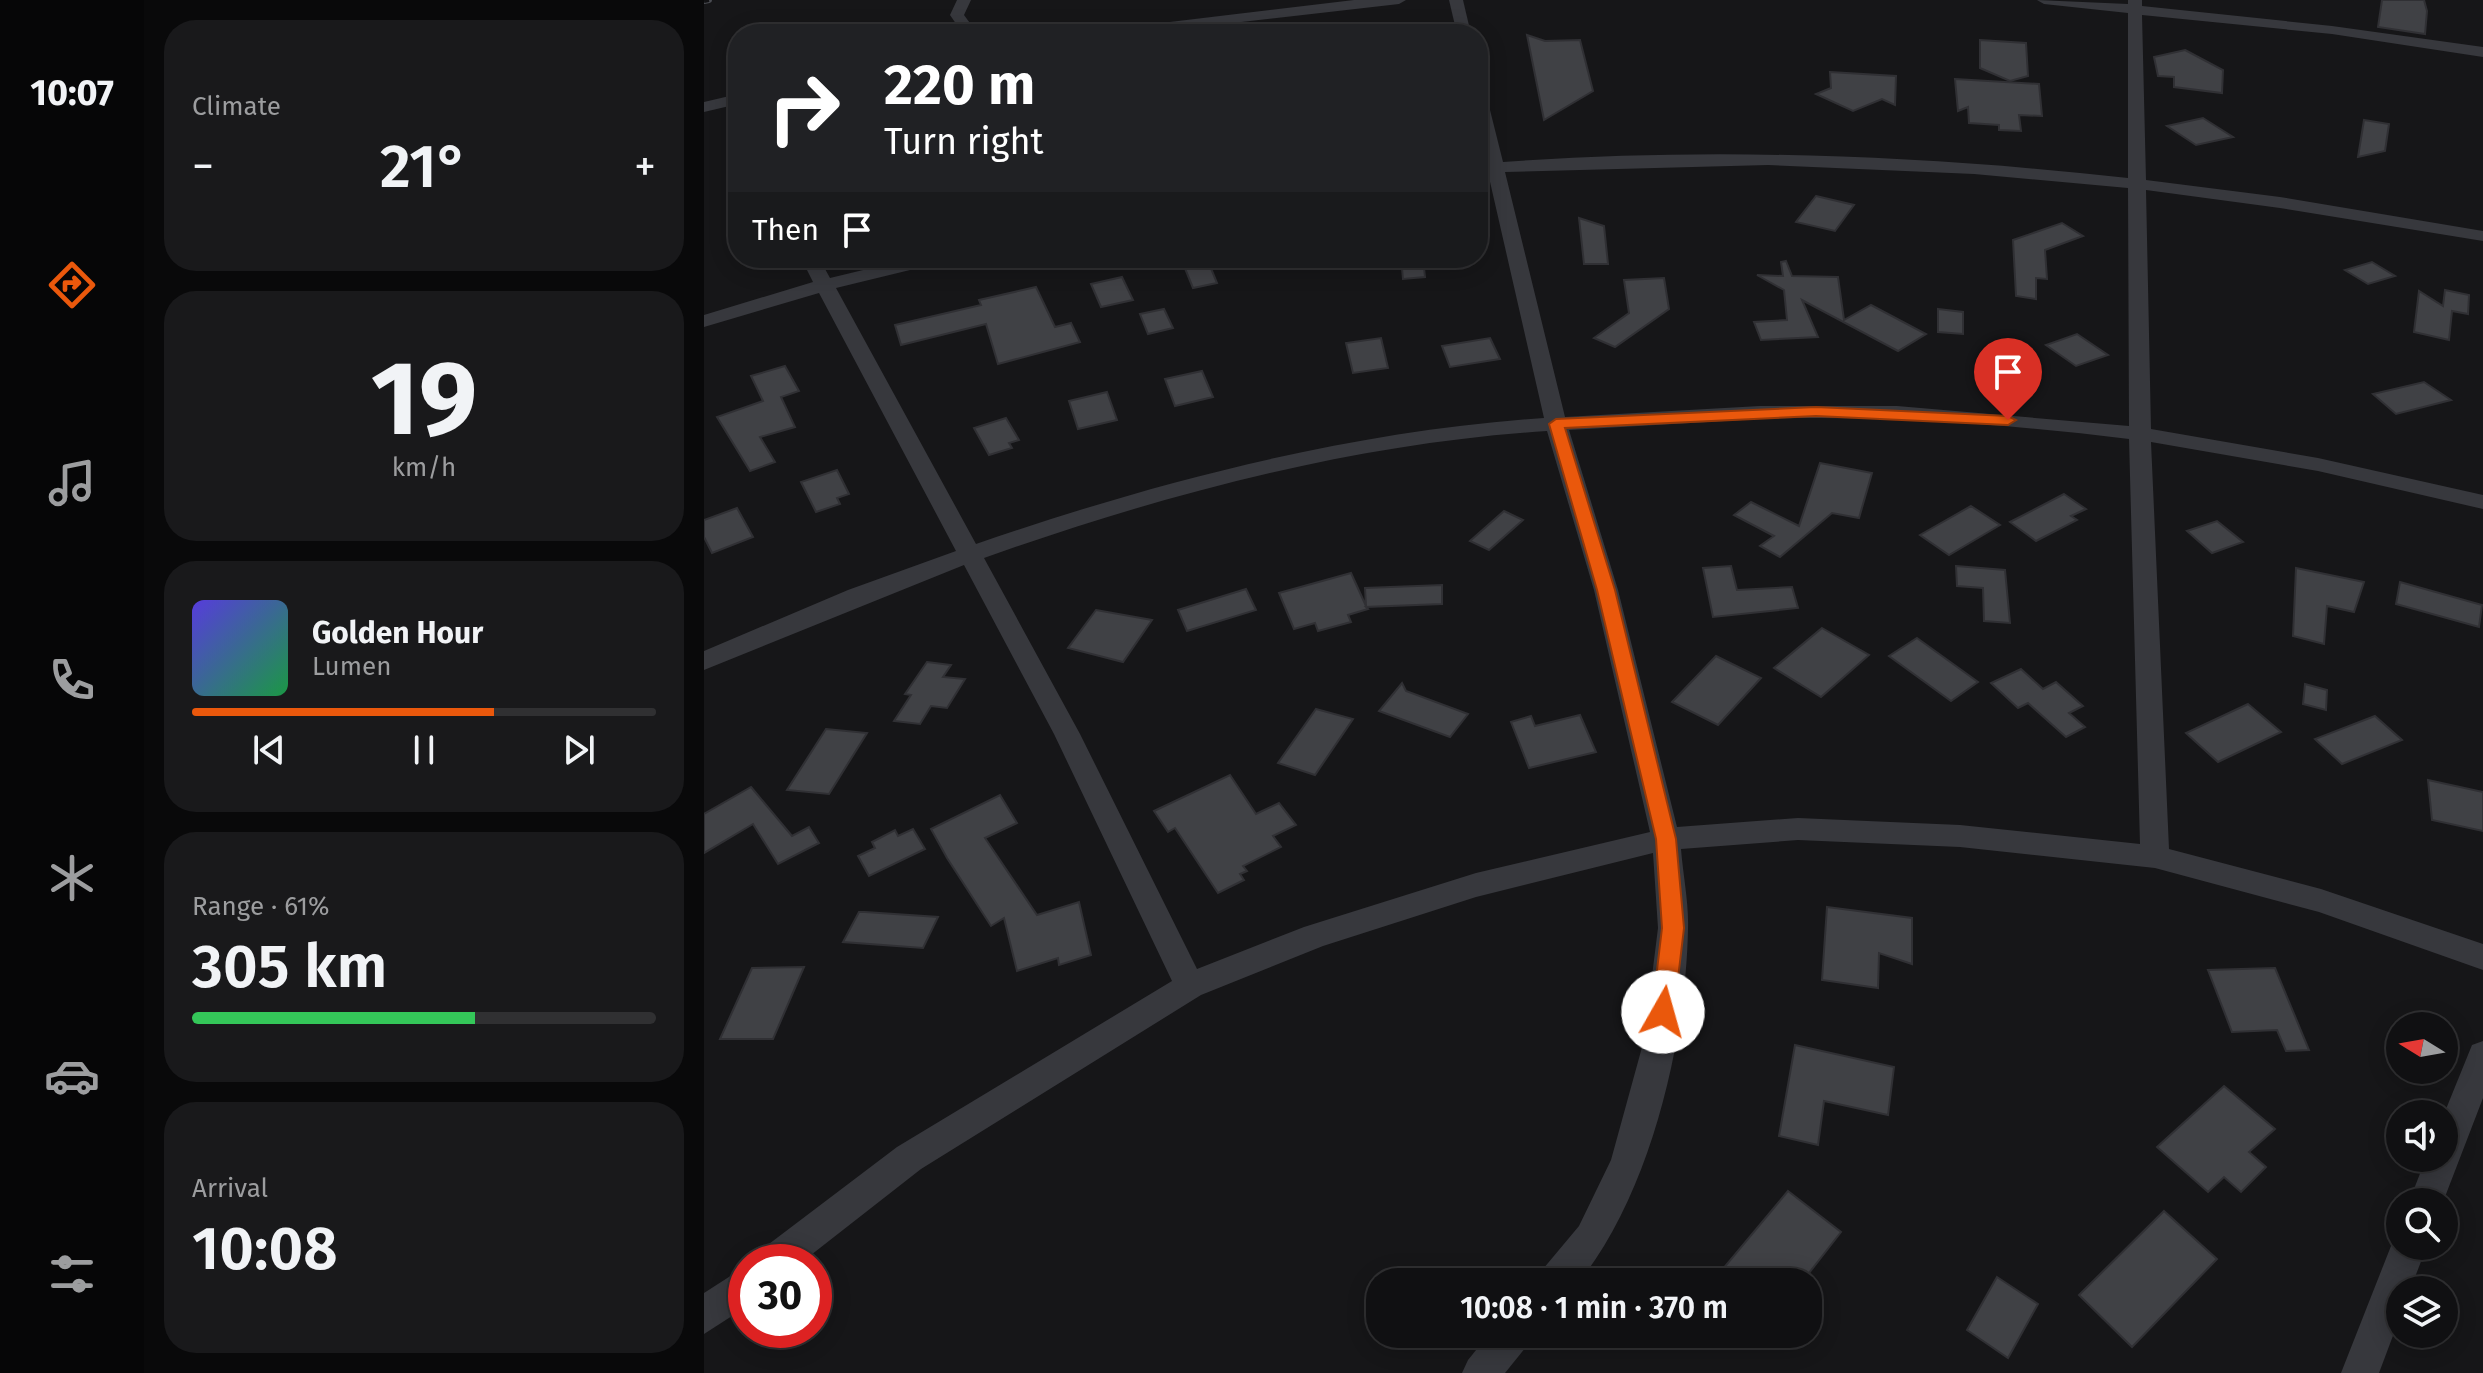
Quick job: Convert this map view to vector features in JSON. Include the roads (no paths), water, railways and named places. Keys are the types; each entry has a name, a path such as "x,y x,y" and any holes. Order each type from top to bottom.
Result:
{"street":[{"path":"964,0 957,15 964,24"},
{"path":"1178,24 1399,0"},
{"path":"1456,0 1462,24"},
{"path":"2044,0 2135,4 2483,52"},
{"path":"2135,4 2140,436 2155,857"},
{"path":"704,107 728,106"},
{"path":"1488,168 1704,160 1828,160 2136,181 2483,236"},
{"path":"1488,172 1556,424 1606,590 1666,839 1673,928 1660,1040 1628,1162 1592,1238 1567,1268"},
{"path":"815,268 1067,734 1190,986"},
{"path":"704,321 824,285 895,268"},
{"path":"704,661 967,552 1098,511 1256,470 1437,435 1556,424 1816,411 2008,420 2140,436 2366,472 2483,502"},
{"path":"797,1244 909,1158 1190,986 1315,936 1476,885 1666,839 1798,829 1960,836 2155,857 2321,901 2483,957"},
{"path":"2458,1120 2483,1055"},
{"path":"2360,1373 2404,1260"},
{"path":"704,1316 728,1298"},
{"path":"1481,1373 1502,1348"}],"railway":[{"path":"704,1 709,0"}]}
